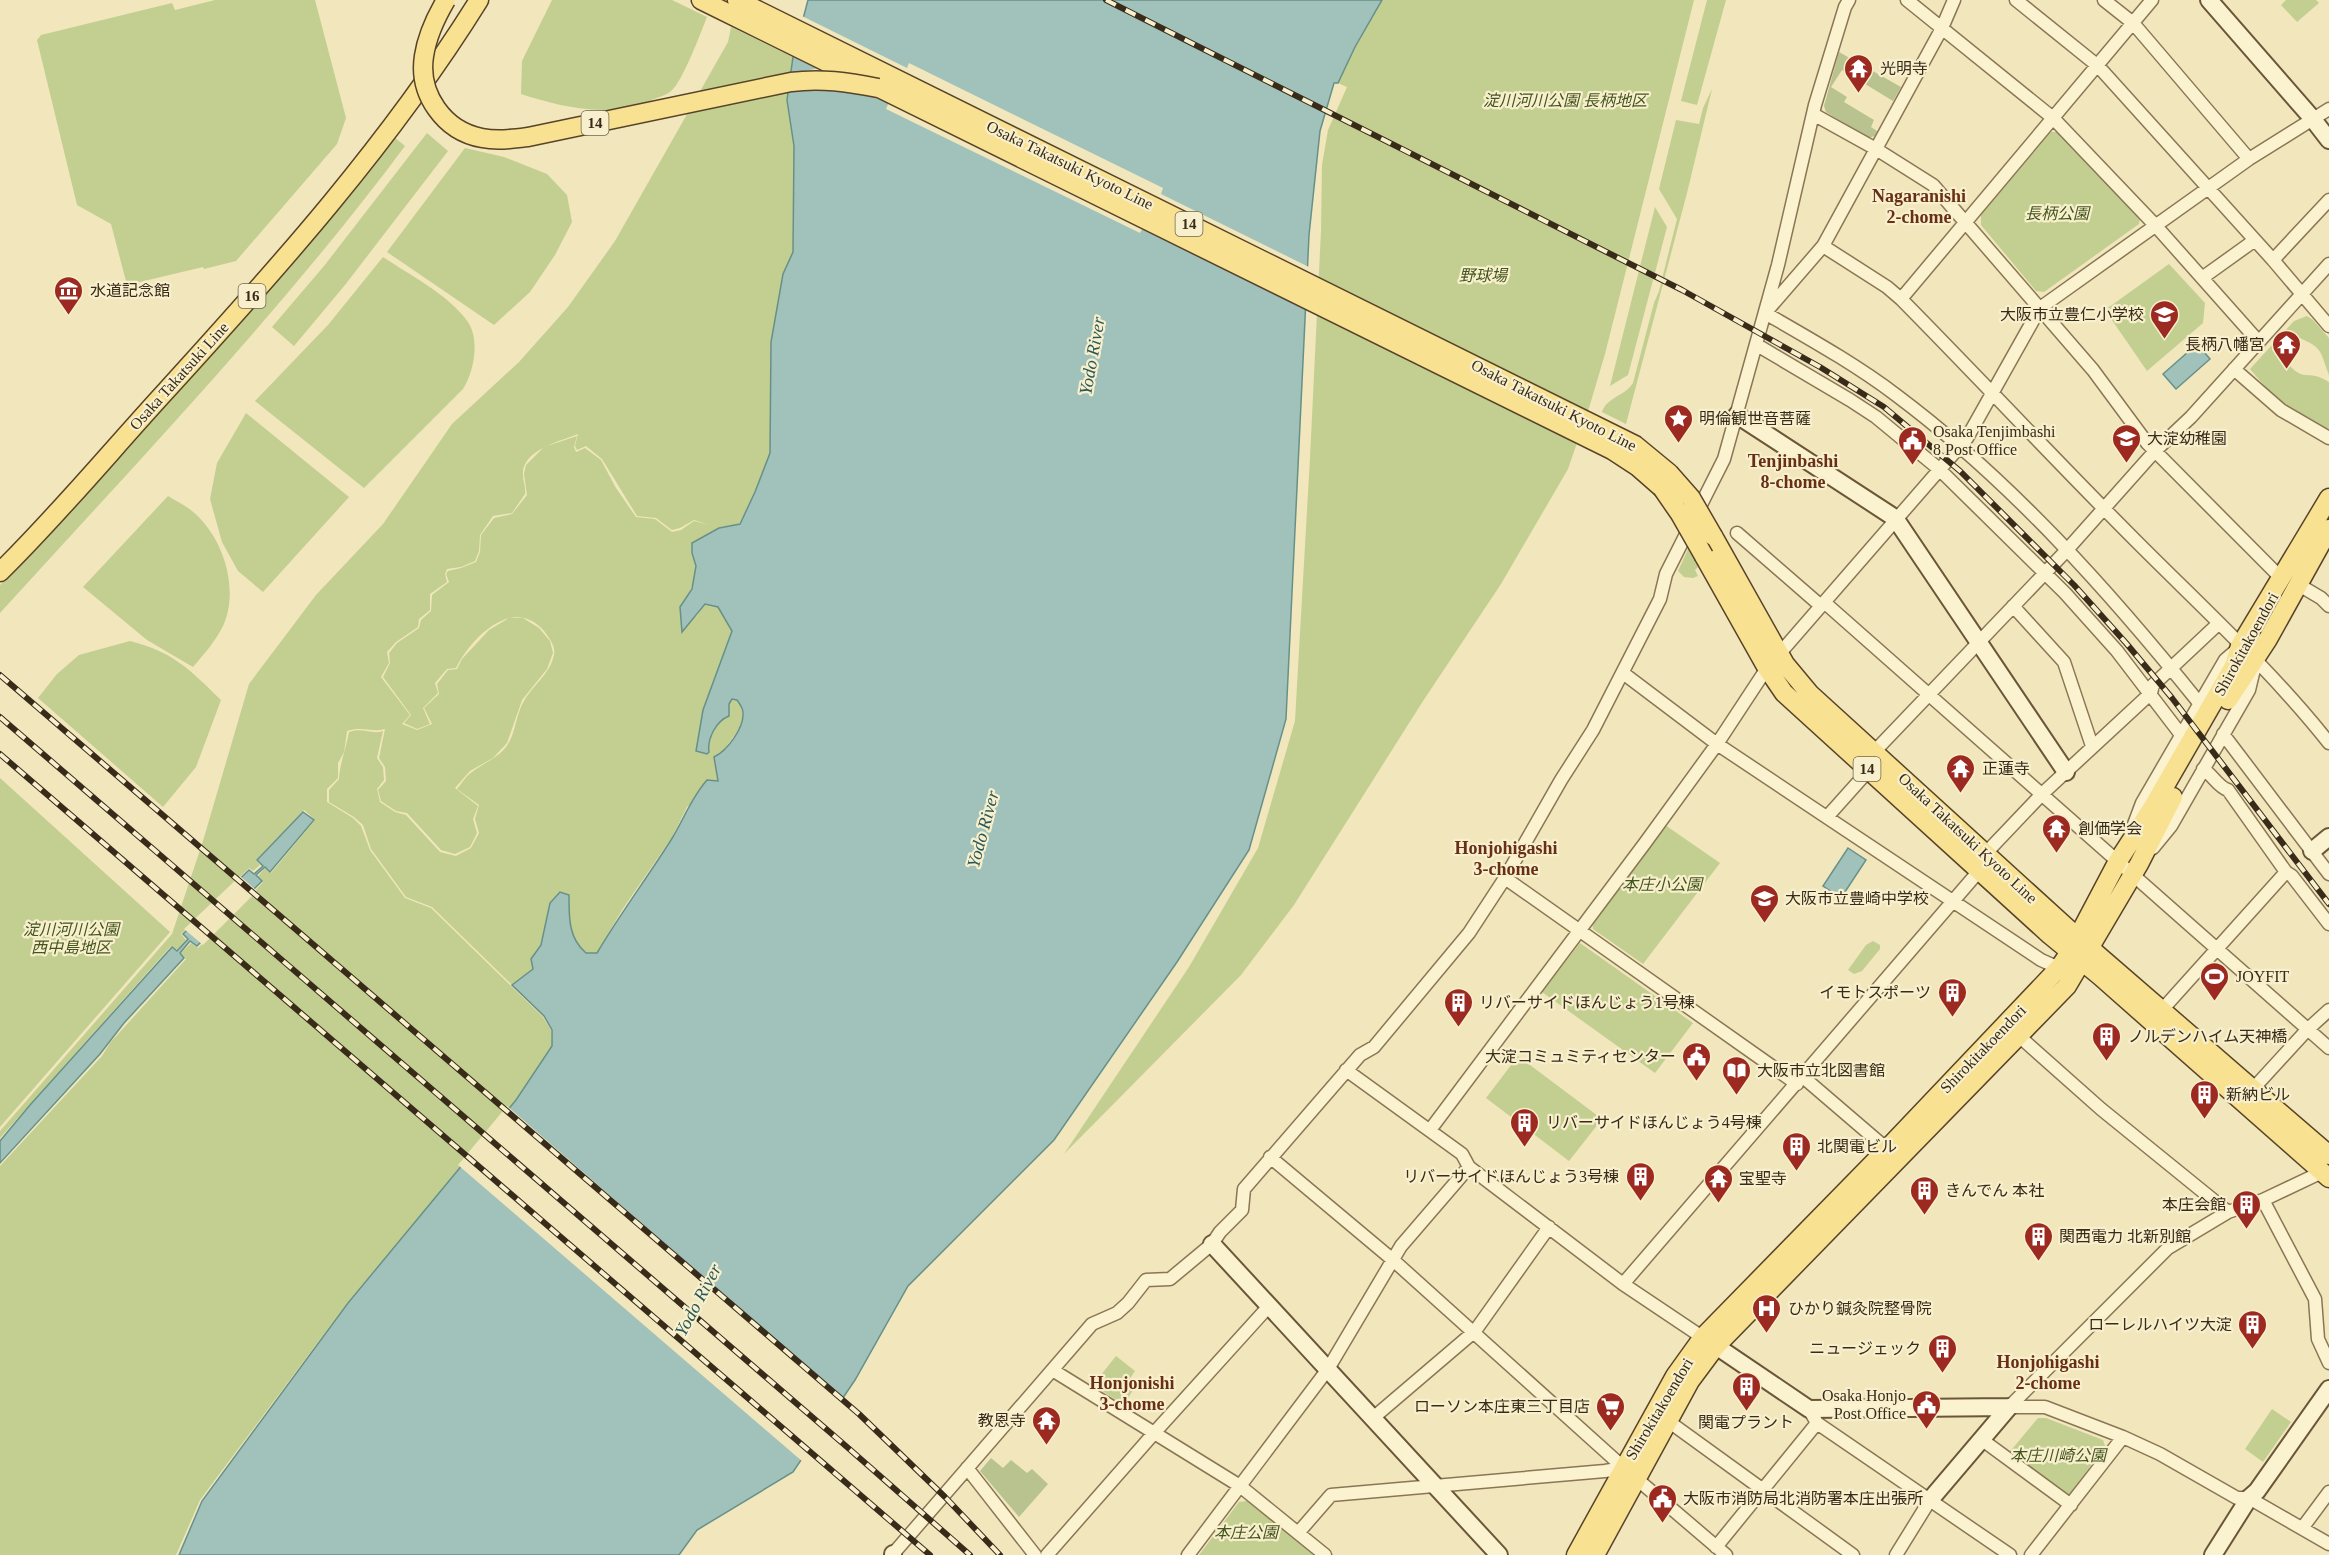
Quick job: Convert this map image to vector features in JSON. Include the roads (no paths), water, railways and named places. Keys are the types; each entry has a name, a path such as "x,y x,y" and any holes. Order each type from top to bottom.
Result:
{"main road":[{"name":"Osaka Takatsuki Kyoto Line","path":"446,0 426,47 423,66 425,86 433,105 445,119 460,130 483,138 528,137 813,79 878,87"},
{"name":"Osaka Takatsuki Line","path":"3,566 315,208 398,99 466,0"},
{"name":"Osaka Takatsuki Line","path":"3,566 323,214 402,113 479,0"},
{"name":"Osaka Takatsuki Kyoto Line","path":"701,0 1612,450 1638,457"},
{"name":"Osaka Takatsuki Kyoto Line","path":"737,0 1638,457 1691,498 1792,674 1810,694 1875,752 1982,863"},
{"name":"Osaka Takatsuki Kyoto Line","path":"1665,480 1680,514 1767,668 1784,693 1869,770 1982,863 2326,1175"},
{"name":"Shirokitakoendori","path":"1576,1555 1630,1473 1668,1421 1710,1342 1887,1149 2059,968 2079,950 2135,869 2238,682 2256,661 2329,498"},
{"name":"Shirokitakoendori","path":"1595,1555 1675,1376 2020,1037 2067,986 2079,950 2121,856 2151,810 2228,676 2240,646 2291,582 2303,575 2329,529"},
{"name":"Osaka Takatsuki Kyoto Line","path":"2079,950 2161,1011 2329,1155"}],"street":[{"path":"893,1555 1054,1371 1092,1324 1117,1313 1146,1280 1170,1279 1212,1244 1220,1232 1242,1210 1244,1189 1360,1055 1374,1047 1469,933 1505,878 1561,780 1593,730 1623,674 1660,599 1666,574 1724,459 1778,265 1813,114 1849,0"},
{"path":"1907,0 2053,118 2155,225 2259,342"},
{"path":"1765,313 1823,246 1942,28 1954,0"},
{"path":"2016,0 2098,66 2273,260 2329,326"},
{"path":"2104,0 2133,23 2249,159"},
{"path":"1901,299 2152,0"},
{"path":"2209,0 2329,140"},
{"path":"1430,1130 1717,744 1767,668 1895,518 1958,449 2040,308 2249,159 2329,109"},
{"path":"1813,114 1876,149 1933,185 2093,370 2147,442 2291,582 2321,598 2329,606"},
{"path":"2273,260 2329,200"},
{"path":"2202,278 2255,240"},
{"path":"1823,246 1887,287 1901,299 2103,508 2256,661 2305,713 2329,743"},
{"path":"1875,752 2066,551 2156,451 2191,417 2329,264"},
{"path":"1765,313 1868,375 1958,449 2066,551 2172,668 2200,704"},
{"path":"1757,345 1876,417 1942,466 2117,651 2182,736"},
{"path":"2234,369 2281,410 2329,438"},
{"path":"1737,415 1895,518 2066,772"},
{"path":"1737,534 1823,604 2042,794 2121,856 2217,948 2329,1048"},
{"path":"2013,606 2064,662 2092,746"},
{"path":"1623,1284 1800,1081 2042,794 2151,693 2153,685 2218,624"},
{"path":"2121,856 2142,803 2225,660 2240,646"},
{"path":"2135,869 2171,826 2249,690 2256,661"},
{"path":"1623,674 1717,744 2041,960 2059,968"},
{"path":"2223,734 2329,874"},
{"path":"2203,769 2228,790 2286,872 2292,876 2329,924"},
{"path":"1827,817 1869,770"},
{"path":"2312,851 2329,837"},
{"path":"2161,1011 2286,872"},
{"path":"1505,878 1800,1081 1887,1149"},
{"path":"2252,1090 2307,1030 2329,1010"},
{"path":"2020,1037 2101,1109 2228,1212"},
{"path":"1346,1071 1462,1154 1469,1167 1623,1284 1710,1342 2010,1555"},
{"path":"1270,1157 1393,1260 1630,1473 1726,1555"},
{"path":"1188,1555 1328,1369 1401,1246 1469,1167"},
{"path":"1896,1555 1930,1500 2009,1407 2168,1248 2228,1212 2326,1175"},
{"path":"2263,1200 2315,1299 2318,1339 2329,1363"},
{"path":"1373,1418 1475,1332 1549,1227"},
{"path":"1212,1244 1499,1555"},
{"path":"1047,1555 1269,1306"},
{"path":"1054,1371 1240,1486 1325,1555"},
{"path":"2217,1554 2249,1498 2259,1488 2329,1389"},
{"path":"1813,1416 2045,1407 2160,1454 2237,1497 2249,1498 2329,1544"},
{"path":"1716,1547 1763,1490 1813,1416"},
{"path":"1668,1421 1853,1555"},
{"path":"2031,1555 2123,1437"},
{"path":"1981,1439 2071,1505"},
{"path":"967,1468 1035,1555"},
{"path":"1298,1533 1331,1495 1605,1472 1630,1473"},
{"path":"2303,1527 2329,1492"}],"water":[{"name":"Yodo River","path":"808,0 1382,0 1355,47 1338,83 1334,83 1320,131 1309,235 1286,719 1249,850 1177,962 1054,1140 908,1286 855,1380 793,1472 697,1530 679,1555 179,1555 202,1501 348,1303 516,1100 552,1046 552,1030 544,1016 512,985 533,969 531,959 541,945 550,903 560,892 569,895 571,926 576,941 586,953 597,953 671,840 701,787 707,780 718,781 714,757 729,744 741,725 742,709 737,700 732,699 729,704 729,716 716,726 711,736 709,752 707,754 696,751 703,710 732,631 718,607 705,604 682,632 680,607 692,589 696,566 692,543 719,528 740,524 770,453 771,342 783,274 793,252 794,146 787,100 793,57"},
{"path":"2197,344 2210,359 2176,389 2163,374"},
{"path":"303,812 314,820 270,872 265,867 256,875 262,881 197,946 190,941 180,953 184,958 0,1163 0,1141 30,1105 172,947 177,951 188,939 183,934 249,870 254,874 263,866 257,860"},
{"path":"1848,848 1866,860 1841,898 1823,886"}],"railway":[{"path":"1106,0 1682,290 1820,367 1884,407 1960,471 2074,585 2126,643 2172,698 2329,904"},
{"path":"0,675 859,1414 945,1497 1000,1555"},
{"path":"0,717 970,1555"},
{"path":"0,754 930,1555"}],"place":[{"name":"光明寺","path":"1859,94"},
{"name":"水道記念館","path":"69,316"},
{"name":"大阪市立豊仁小学校","path":"2165,340"},
{"name":"長柄八幡宮","path":"2286,370"},
{"name":"明倫観世音菩薩","path":"1678,444"},
{"name":"大淀幼稚園","path":"2126,464"},
{"name":"Osaka Tenjimbashi 8 Post Office","path":"1912,466"},
{"name":"正蓮寺","path":"1961,794"},
{"name":"創価学会","path":"2057,854"},
{"name":"大阪市立豊崎中学校","path":"1764,924"},
{"name":"JOYFIT","path":"2215,1002"},
{"name":"イモトスポーツ","path":"1952,1018"},
{"name":"リバーサイドほんじょう1号棟","path":"1458,1028"},
{"name":"ノルデンハイム天神橋","path":"2107,1062"},
{"name":"大淀コミュミティセンター","path":"1697,1082"},
{"name":"大阪市立北図書館","path":"1736,1096"},
{"name":"新納ビル","path":"2205,1120"},
{"name":"リバーサイドほんじょう4号棟","path":"1525,1148"},
{"name":"北関電ビル","path":"1796,1172"},
{"name":"リバーサイドほんじょう3号棟","path":"1640,1202"},
{"name":"宝聖寺","path":"1718,1204"},
{"name":"きんでん 本社","path":"1924,1216"},
{"name":"本庄会館","path":"2247,1230"},
{"name":"関西電力 北新別館","path":"2038,1262"},
{"name":"ひかり鍼灸院整骨院","path":"1767,1334"},
{"name":"ローレルハイツ大淀","path":"2253,1350"},
{"name":"ニュージェック","path":"1942,1374"},
{"name":"関電プラント","path":"1746,1412"},
{"name":"Osaka Honjo Post Office","path":"1927,1430"},
{"name":"ローソン本庄東三丁目店","path":"1611,1432"},
{"name":"教恩寺","path":"1047,1446"},
{"name":"大阪市消防局北消防署本庄出張所","path":"1662,1524"}],"district":[{"name":"Nagaranishi 2-chome","path":"1919,206"},
{"name":"Tenjinbashi 8-chome","path":"1793,471"},
{"name":"Honjohigashi 3-chome","path":"1506,858"},
{"name":"Honjohigashi 2-chome","path":"2048,1372"},
{"name":"Honjonishi 3-chome","path":"1132,1393"}],"park label":[{"name":"淀川河川公園 長柄地区","path":"1565,100"},
{"name":"長柄公園","path":"2057,213"},
{"name":"野球場","path":"1483,275"},
{"name":"本庄小公園","path":"1662,884"},
{"name":"淀川河川公園 西中島地区","path":"71,938"},
{"name":"本庄川崎公園","path":"2058,1455"},
{"name":"本庄公園","path":"1246,1532"}]}
